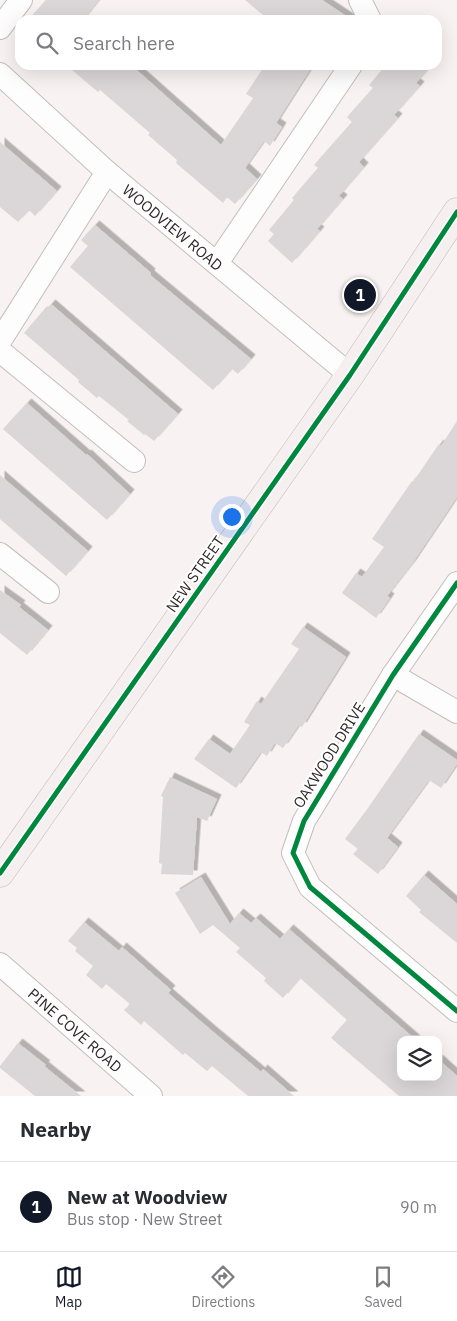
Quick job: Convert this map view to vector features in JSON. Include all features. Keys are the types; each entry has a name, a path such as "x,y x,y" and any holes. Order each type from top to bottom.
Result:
{"main road":[{"name":"NEW STREET","path":"0,873 453,227"}],"street":[{"path":"0,28 21,0"},
{"path":"217,262 347,70"},
{"name":"WOODVIEW ROAD","path":"0,74 107,172 350,375"},
{"path":"0,341 107,172"},
{"path":"0,351 134,461"},
{"path":"0,554 48,592"},
{"name":"OAKWOOD DRIVE","path":"457,583 393,675 304,820 294,854 310,887 457,1011"},
{"path":"393,675 457,712"},
{"name":"PINE COVE ROAD","path":"0,964 151,1096"}],"building":[{"path":"46,0 99,0 87,15 32,15"},
{"path":"245,0 322,0 344,15 263,15"},
{"path":"72,70 137,70 221,145 253,98 246,94 262,70 310,70 276,123 282,127 270,146 264,141 245,168 257,179 235,204 227,197 223,203 176,163 177,160 148,135 150,133 100,90 98,92"},
{"path":"382,70 428,70 416,83 420,86 394,115 398,118 359,162 364,167 339,196 343,199 317,229 320,231 292,263 268,241 274,234 269,230 294,200 292,198 318,168 314,165 352,122 347,117 373,88 369,85"},
{"path":"0,142 57,191 35,216 29,210 18,222 0,207"},
{"path":"95,225 151,273 150,275 251,359 238,374 232,369 213,390 70,267 88,246 81,240"},
{"path":"51,304 178,414 154,441 144,435 127,421 129,420 99,396 97,398 24,333"},
{"path":"27,403 87,454 130,494 107,520 3,429"},
{"path":"457,421 457,497 412,564 387,596 390,598 376,618 342,593 356,573 362,577 384,547 372,539 439,444 441,446"},
{"path":"0,475 88,551 66,576 0,519"},
{"path":"0,590 21,605 19,607 48,630 27,655 0,633"},
{"path":"303,627 346,657 302,727 299,725 283,748 275,743 267,756 261,752 236,788 194,759 209,739 230,754 250,725 244,722 257,701 261,704 299,649 291,644"},
{"path":"419,734 457,760 457,764 441,788 429,780 387,838 398,847 378,874 353,854 358,849 345,839"},
{"path":"170,777 217,799 207,821 197,817 193,875 161,874 162,864 159,863 163,797 161,796"},
{"path":"424,875 457,904 457,943 419,912 421,910 406,896"},
{"path":"201,877 230,924 239,913 251,923 256,918 280,939 289,929 411,1036 397,1036 397,1081 442,1081 442,1063 457,1076 457,1096 399,1096 331,1038 347,1020 300,978 283,998 264,981 266,978 236,952 240,948 213,925 200,934 175,893"},
{"path":"84,922 119,951 122,947 171,990 168,993 261,1072 263,1069 294,1096 248,1096 212,1066 207,1071 185,1053 183,1055 144,1021 141,1025 124,1010 130,1004 106,984 102,989 86,975 93,966 75,951 77,948 68,941"},
{"path":"18,1043 81,1096 35,1096 0,1068"}],"cycle path":[{"path":"0,873 350,375 457,212"},
{"path":"457,583 393,675 304,821 293,853 310,887 457,1011"}],"place":[{"name":"New at Woodview","path":"360,295"}]}
